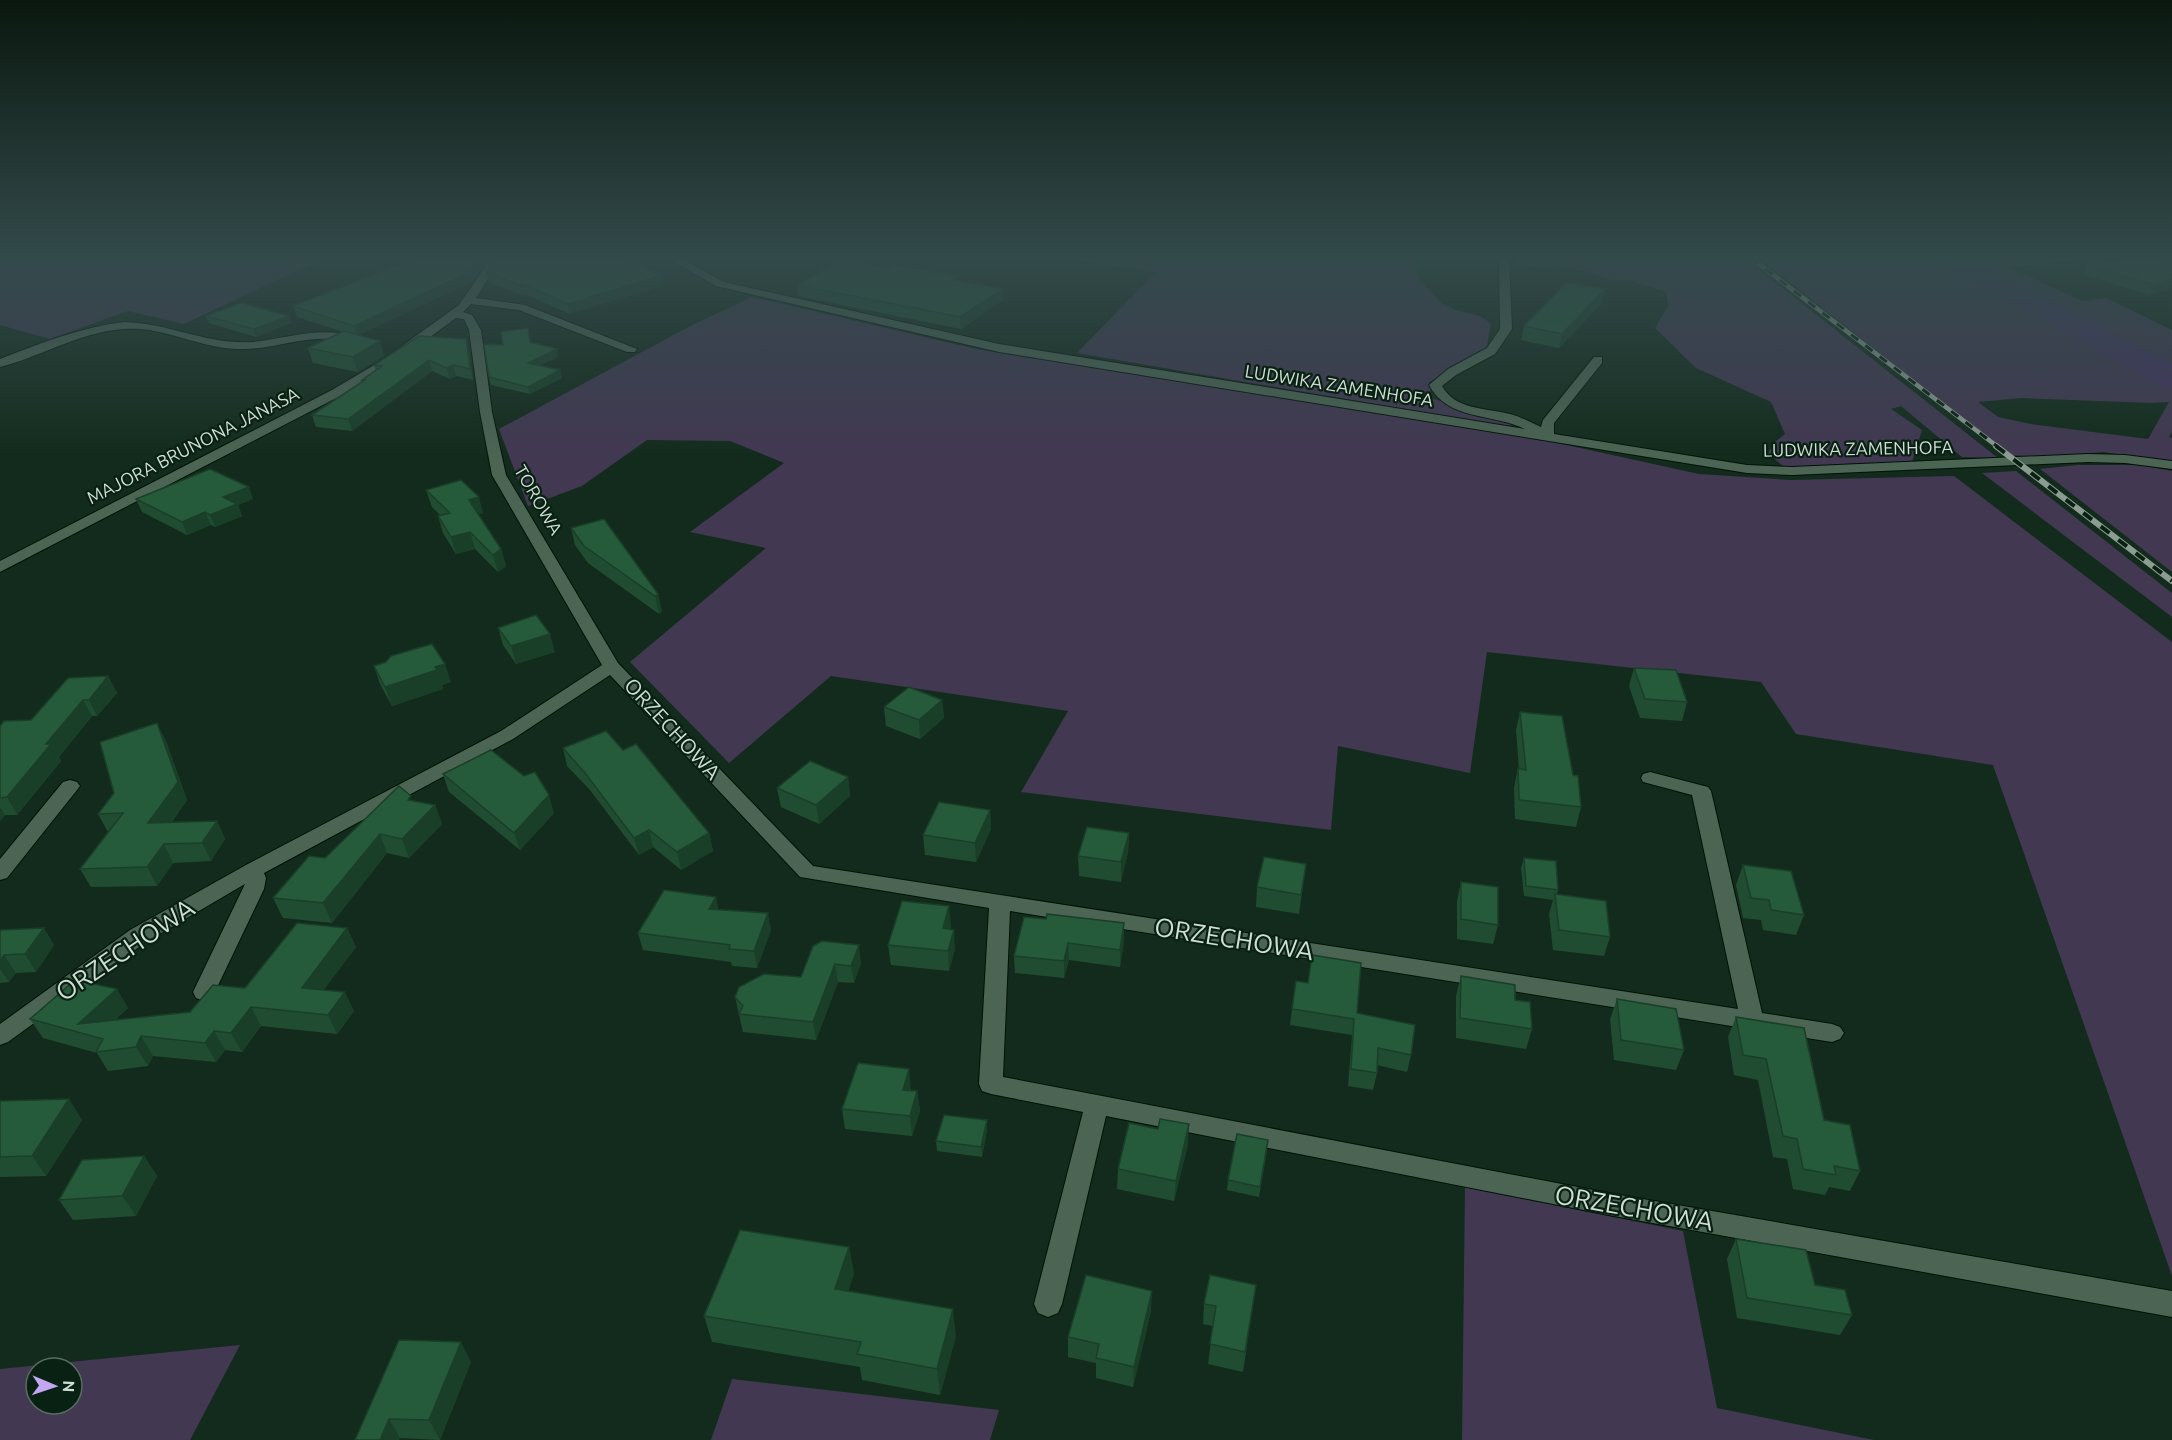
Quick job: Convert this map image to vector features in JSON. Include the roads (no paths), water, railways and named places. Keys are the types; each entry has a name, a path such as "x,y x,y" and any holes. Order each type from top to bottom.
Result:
{"street":[{"path":"0,363 80,335 130,325"},
{"path":"132,325 228,345 333,336 365,346"},
{"name":"MAJORA BRUNONA JANASA","path":"0,567 336,393 400,354 440,325"},
{"name":"TOROWA","path":"472,325 499,475 611,666"},
{"path":"567,325 631,350"},
{"name":"LUDWIKA ZAMENHOFA","path":"898,325 999,348 1766,470 2097,458 2172,465"},
{"name":"LUDWIKA ZAMENHOFA","path":"1506,325 1506,329 1491,351 1452,372 1435,385 1439,396 1446,403 1511,418 1547,436"},
{"path":"383,351 400,354"},
{"path":"1547,436 1548,423 1598,360"},
{"name":"ORZECHOWA","path":"0,1036 138,936 253,870 507,735 611,666 807,872 1832,1033"},
{"path":"1650,778 1701,791 1752,1021"},
{"path":"0,873 70,786"},
{"path":"204,992 254,889 256,878 253,870"},
{"name":"ORZECHOWA","path":"1000,902 991,1084 1614,1205 2172,1304"},
{"path":"1048,1304 1097,1103"}],"waterway":[{"path":"2074,325 2172,378"}],"railway":[{"path":"1839,325 1998,447"},
{"path":"1996,446 2172,581"}]}
